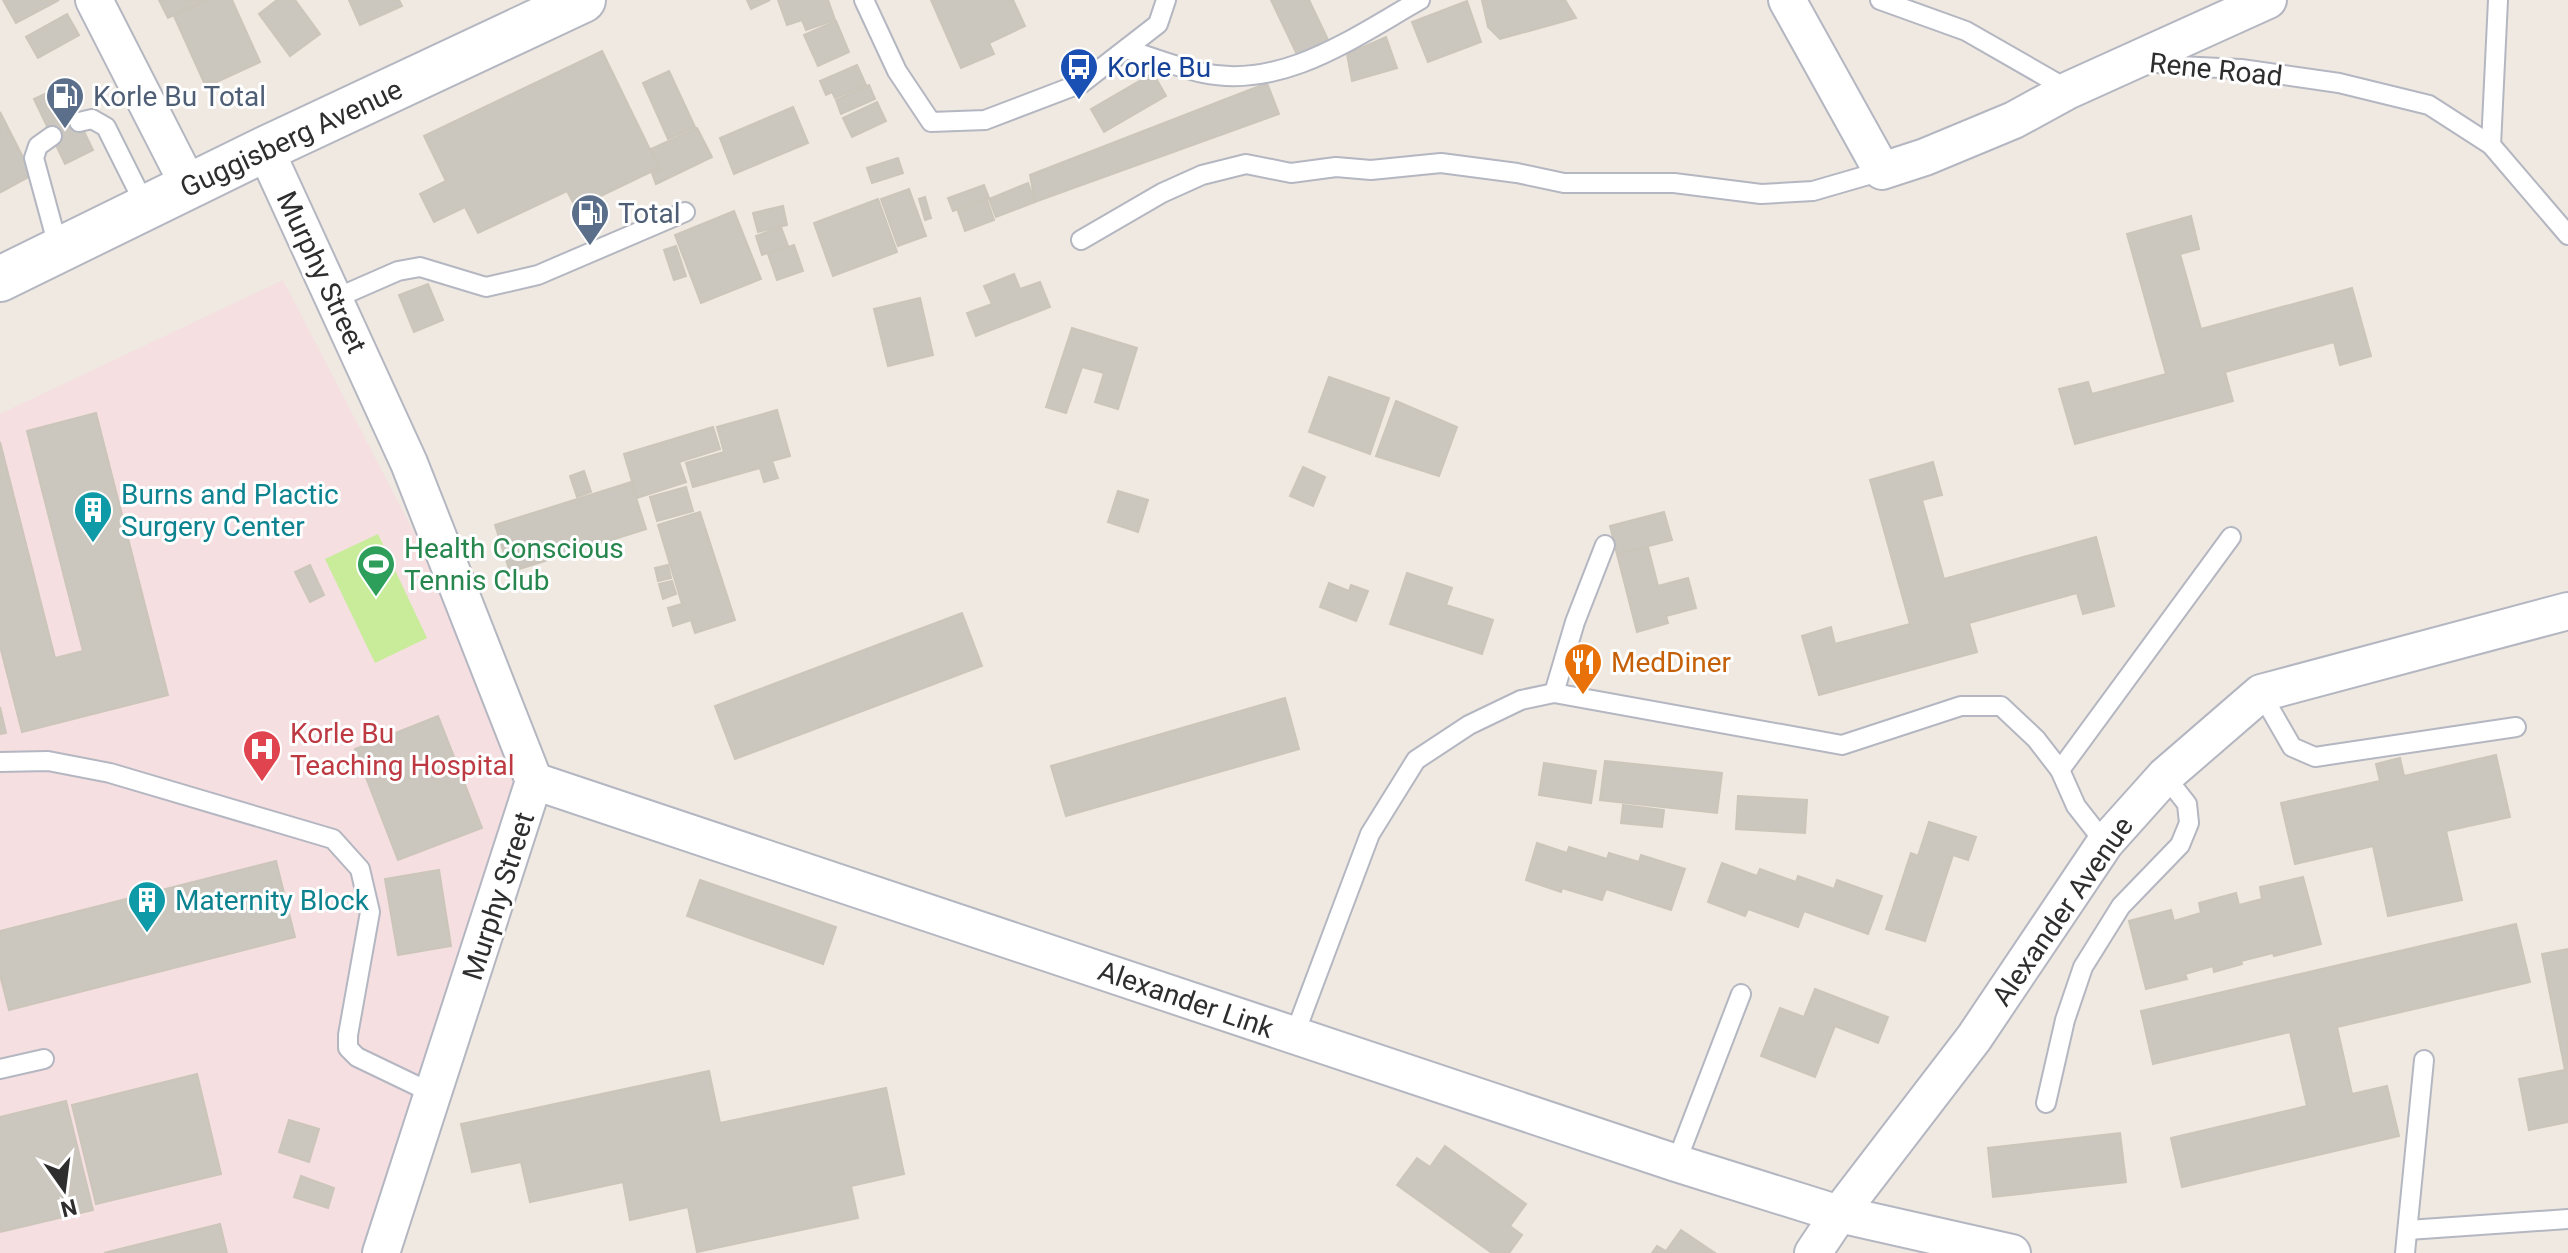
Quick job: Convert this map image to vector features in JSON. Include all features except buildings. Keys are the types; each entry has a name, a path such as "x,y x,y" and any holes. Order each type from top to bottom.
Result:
{"main road":[{"name":"Guggisberg Avenue","path":"0,279 265,149 583,0"}],"street":[{"path":"94,0 189,186"},
{"path":"1787,0 1882,171"},
{"path":"2137,59 2268,0"},
{"name":"Rene Road","path":"1882,171 1925,157 2014,120 2069,90 2137,59"},
{"name":"Murphy Street","path":"265,149 409,463 534,781 381,1253"},
{"name":"Alexander Avenue","path":"1813,1253 1839,1214 1974,1038 2105,843 2165,776 2261,693 2568,611"},
{"name":"Alexander Link","path":"534,781 1676,1163 1839,1214 2012,1253"}],"lane":[{"path":"864,0 897,71 931,122 985,120 1082,83 1158,24 1166,0"},
{"path":"1126,49 1204,73 1254,77 1312,61 1420,0"},
{"path":"1880,0 1966,31 2069,90"},
{"path":"2491,145 2498,0"},
{"name":"Rene Road","path":"2137,59 2339,83 2429,105 2491,145 2568,235"},
{"path":"79,122 92,119 106,127 146,207"},
{"path":"52,136 38,146 34,158 59,250"},
{"path":"1081,240 1162,193 1202,175 1246,164 1291,173 1336,167 1371,170 1441,163 1564,183 1674,183 1761,194 1813,191 1882,171"},
{"path":"334,299 398,271 420,267 486,287 538,275 685,212"},
{"path":"2060,770 2231,537"},
{"path":"1554,693 1575,622 1605,545"},
{"path":"1294,1036 1370,834 1416,760 1469,725 1521,700 1554,693 1842,745 1961,706 2001,706 2036,739 2060,770 2076,806 2105,843"},
{"path":"2261,693 2292,747 2315,757 2516,727"},
{"path":"0,762 48,761 110,773 333,839 360,869 370,912 348,1048 357,1057 434,1094"},
{"path":"2046,1103 2065,1020 2083,967 2121,906 2180,845 2189,823 2187,804 2165,776"},
{"path":"1676,1163 1741,994"},
{"path":"0,1069 44,1059"},
{"path":"2405,1253 2424,1060"},
{"path":"2408,1230 2568,1219"}],"shaded area":[{"name":"Korle Bu Teaching Hospital","path":"283,280 520,737 529,829 375,1253 0,1253 0,414"}],"green space":[{"name":"Health Conscious Tennis Club","path":"378,534 427,638 375,663 325,559"}],"place":[{"name":"Korle Bu","path":"1079,101"},
{"name":"Korle Bu Total","path":"65,130"},
{"name":"Total","path":"590,247"},
{"name":"Burns and Plactic Surgery Center","path":"93,544"},
{"name":"Health Conscious Tennis Club","path":"376,598"},
{"name":"MedDiner","path":"1583,696"},
{"name":"Korle Bu Teaching Hospital","path":"262,783"},
{"name":"Maternity Block","path":"147,934"}]}
